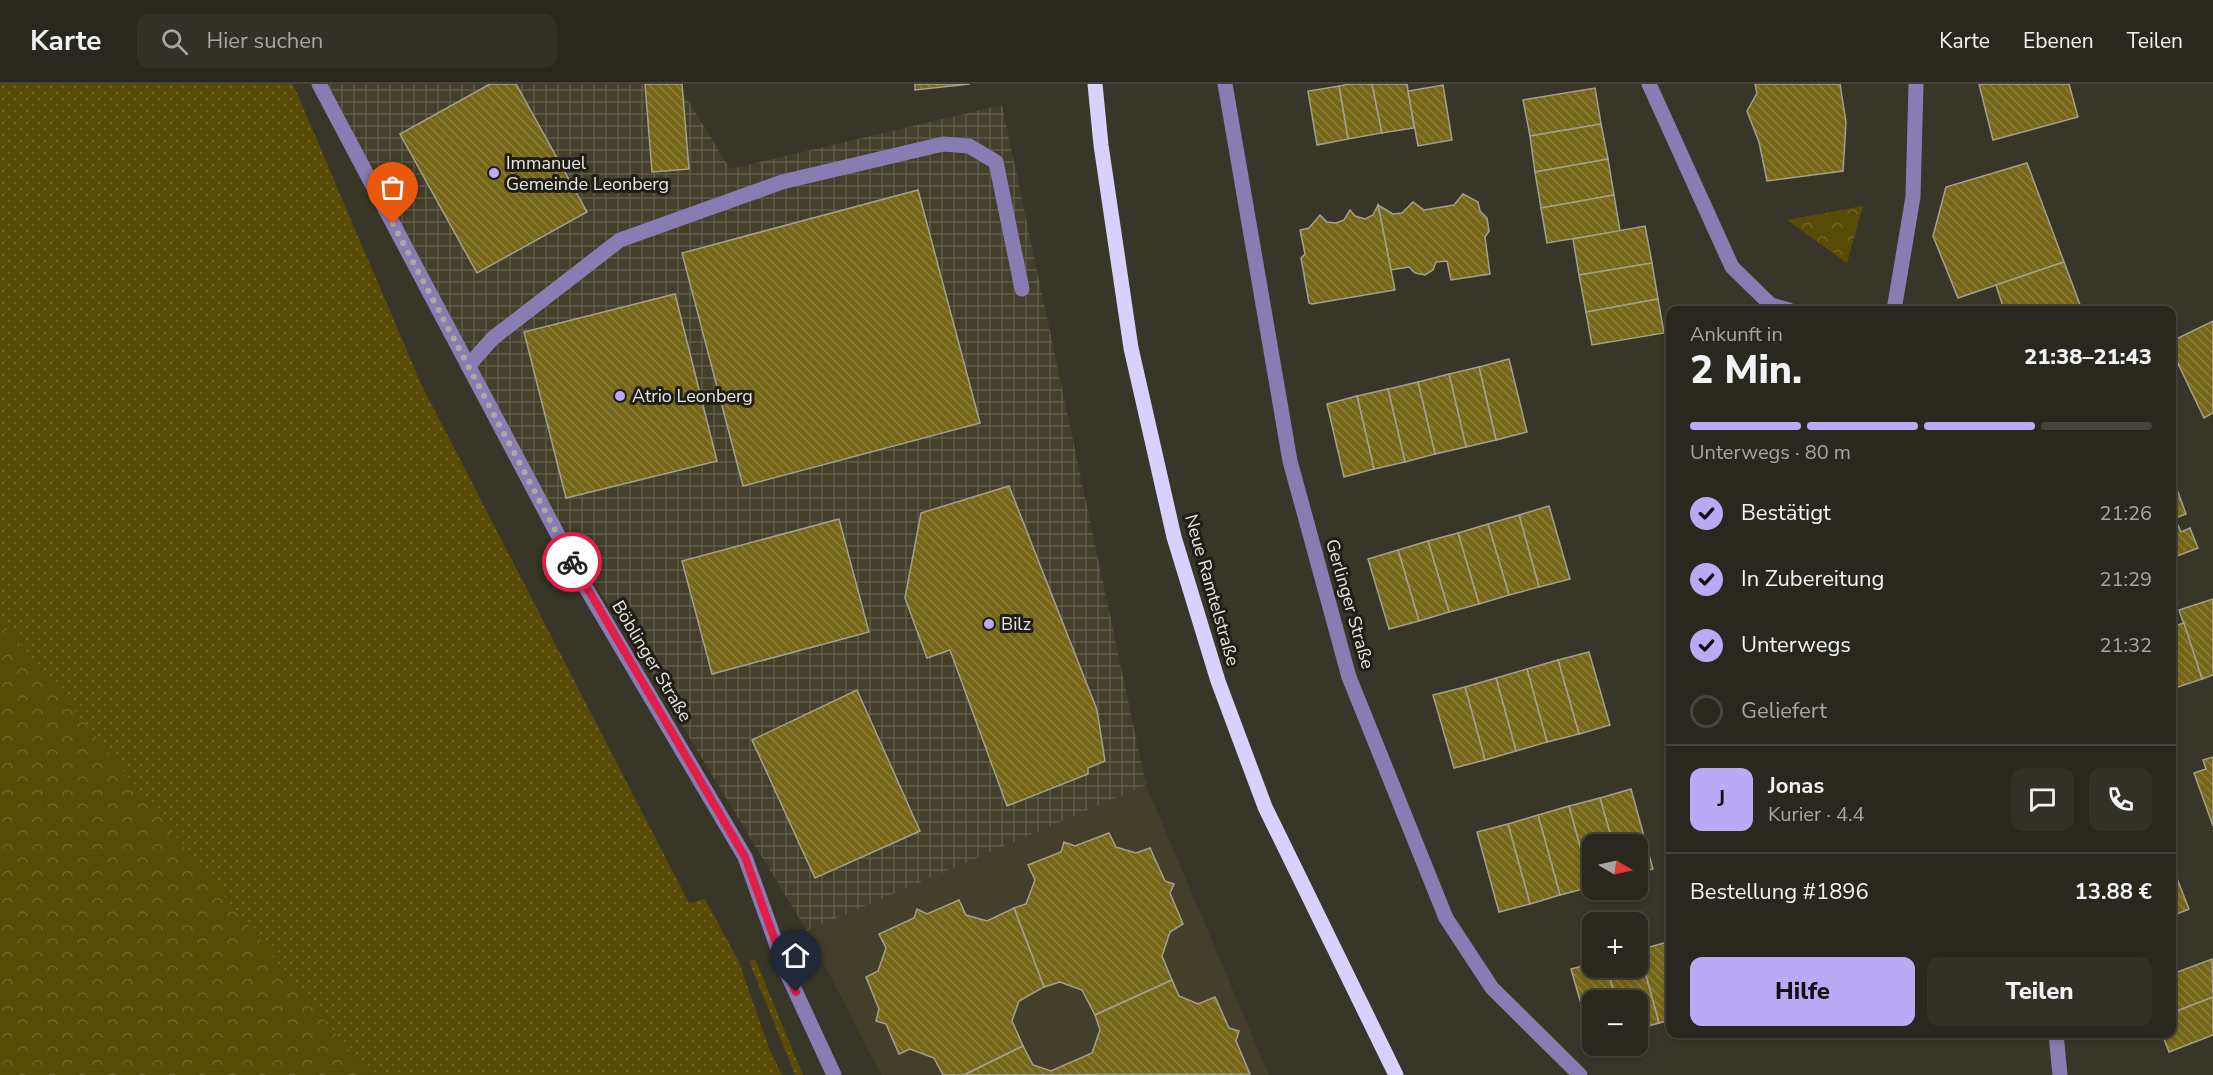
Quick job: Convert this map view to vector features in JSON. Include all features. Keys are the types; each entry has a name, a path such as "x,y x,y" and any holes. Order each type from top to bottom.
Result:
{"main road":[{"name":"Neue Ramtelstraße","path":"1095,84 1101,145 1131,348 1174,537 1218,681 1264,807 1396,1075"}],"street":[{"name":"Böblinger Straße","path":"319,84 586,588 745,857 786,971 834,1075"},
{"name":"Gerlinger Straße","path":"1225,84 1290,461 1349,676 1446,918 1492,988 1580,1075"},
{"path":"1650,84 1732,267 1775,306"},
{"path":"1895,306 1913,197 1916,84"},
{"path":"468,366 493,338 620,240 782,182 943,144 969,146 996,162 1022,289"},
{"path":"2055,1038 2060,1075"}],"shaded area":[{"path":"317,84 678,84 730,169 1002,105 1146,785 807,931 497,422"},
{"path":"1146,785 1269,1075 881,1075 807,931"}],"green space":[{"path":"0,84 293,84 422,386 689,903 705,899 739,962 769,1048 782,1075 369,1075 0,631"},
{"path":"1863,206 1847,263 1787,220"},
{"path":"0,620 33,659 369,1075 0,1075"},
{"path":"755,959 803,1075 795,1075 749,961"}],"building":[{"name":"Immanuel Gemeinde Leonberg","path":"490,84 516,84 587,212 477,273 400,134"},
{"path":"645,84 682,84 689,169 652,172"},
{"path":"915,84 970,84 915,90"},
{"path":"1372,84 1382,133 1348,139 1339,86"},
{"path":"1372,84 1407,84 1414,128 1382,133"},
{"path":"1755,84 1840,84 1846,122 1843,171 1767,181 1759,142 1747,111 1757,93"},
{"path":"1979,84 2069,84 2078,117 1993,140"},
{"path":"1443,85 1452,140 1418,146 1408,91"},
{"path":"1339,86 1348,139 1317,145 1308,91"},
{"path":"1595,88 1601,124 1530,136 1523,100"},
{"path":"1601,124 1608,159 1535,172 1530,136"},
{"path":"1608,159 1614,195 1541,208 1535,172"},
{"path":"2027,163 2064,262 1958,298 1933,236 1946,187"},
{"path":"918,190 980,423 743,486 682,253"},
{"path":"1463,194 1478,202 1480,211 1487,218 1489,231 1485,237 1490,274 1451,280 1447,261 1436,262 1433,270 1425,275 1415,273 1409,267 1391,270 1378,205 1393,214 1402,213 1413,202 1424,210 1454,205"},
{"path":"1614,195 1620,231 1547,243 1541,208"},
{"path":"1378,205 1395,290 1309,303 1301,258 1305,254 1300,230 1309,228 1320,215 1327,222 1336,223 1344,220 1350,210 1355,216 1365,219 1373,215"},
{"path":"1645,226 1652,263 1579,275 1573,239"},
{"path":"2064,262 2080,306 2003,306 1996,285"},
{"path":"1652,263 1658,299 1586,312 1579,275"},
{"name":"Atrio Leonberg","path":"675,294 717,461 566,498 524,332"},
{"path":"1658,299 1664,333 1592,345 1586,312"},
{"path":"2213,321 2213,413 2204,418 2176,359 2176,339"},
{"path":"1509,359 1527,432 1496,440 1479,367"},
{"path":"1479,367 1496,440 1466,447 1449,374"},
{"path":"1449,374 1466,447 1435,454 1418,382"},
{"path":"1418,382 1435,454 1405,462 1388,389"},
{"path":"1388,389 1405,462 1374,469 1357,396"},
{"path":"1357,396 1374,469 1344,477 1327,404"},
{"name":"Bilz","path":"1009,486 1097,710 1105,761 1088,768 1088,774 1007,806 950,650 927,658 905,598 921,513"},
{"path":"2178,492 2186,514 2176,518 2176,493"},
{"path":"1549,506 1570,579 1539,587 1519,515"},
{"path":"1519,515 1539,587 1509,595 1488,524"},
{"path":"839,519 869,632 712,674 682,561"},
{"path":"2176,520 2181,532 2190,528 2198,548 2176,556"},
{"path":"1488,524 1509,595 1479,604 1458,533"},
{"path":"1458,533 1479,604 1449,612 1428,541"},
{"path":"1428,541 1449,612 1419,621 1398,550"},
{"path":"1398,550 1419,621 1389,629 1368,559"},
{"path":"2213,599 2213,675 2202,679 2179,610"},
{"path":"2184,623 2202,679 2176,688 2176,626"},
{"path":"1589,652 1610,725 1579,734 1558,660"},
{"path":"1558,660 1579,734 1547,742 1527,669"},
{"path":"1527,669 1547,742 1516,751 1496,678"},
{"path":"1496,678 1516,751 1485,760 1465,687"},
{"path":"1465,687 1485,760 1454,768 1433,695"},
{"path":"857,690 920,831 815,878 752,740"},
{"path":"2213,757 2213,826 2194,773 2206,769 2203,760"},
{"path":"1631,789 1643,834 1610,834 1600,798"},
{"path":"1600,798 1610,834 1582,834 1582,854 1569,806"},
{"path":"1569,806 1582,854 1582,889 1560,895 1538,815"},
{"path":"1538,815 1560,895 1530,904 1508,824"},
{"path":"1508,824 1530,904 1499,912 1477,832"},
{"path":"1109,833 1116,847 1136,853 1150,848 1165,881 1174,884 1170,893 1183,924 1170,932 1162,956 1172,980 1095,1015 1082,990 1060,982 1044,987 1014,908 1026,904 1035,880 1028,865 1061,852 1064,842 1075,846"},
{"path":"1648,851 1653,869 1648,870"},
{"path":"2176,876 2189,909 2176,914"},
{"path":"959,900 966,915 987,921 1014,908 1044,987 1019,1001 1012,1021 1023,1046 964,1075 943,1075 934,1058 910,1049 899,1054 886,1024 876,1021 879,1009 866,977 878,971 886,948 879,934 914,918 917,909 927,914"},
{"path":"1666,942 1666,1021 1659,1023 1647,978 1648,947"},
{"path":"2212,959 2213,997 2176,1011 2176,972"},
{"path":"1582,966 1582,978 1610,978 1613,990 1582,990 1582,1007 1571,969"},
{"path":"1610,978 1647,978 1659,1023 1648,1026 1648,990 1613,990"},
{"path":"1172,980 1179,996 1198,1004 1215,997 1229,1028 1239,1031 1236,1041 1250,1074 964,1075 1023,1046 1033,1065 1051,1071 1092,1053 1100,1030 1095,1015"},
{"path":"2213,997 2213,1035 2169,1052 2164,1038 2176,1038 2176,1011"}],"way so far":[{"path":"393,224 572,562"}],"place":[{"name":"Immanuel Gemeinde Leonberg","path":"494,173"},
{"name":"Atrio Leonberg","path":"620,396"},
{"name":"Bilz","path":"989,624"}],"route":[{"path":"572,562 745,857 786,971 796,992"}]}
